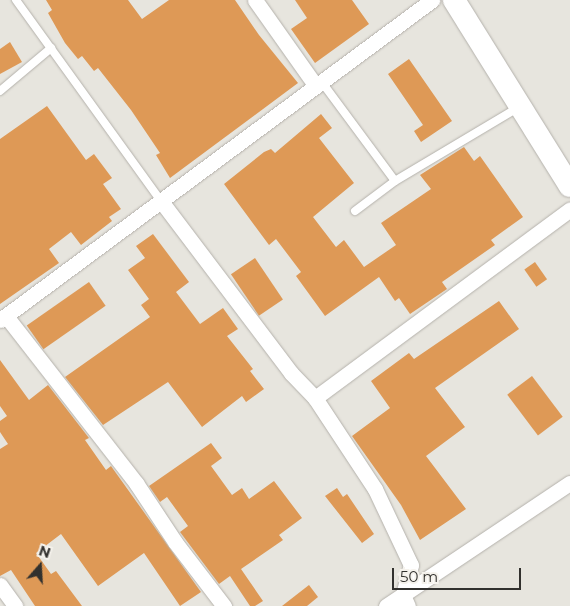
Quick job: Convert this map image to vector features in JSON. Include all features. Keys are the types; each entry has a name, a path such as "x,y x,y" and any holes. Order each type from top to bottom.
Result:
{"street":[{"path":"255,0 319,83"},
{"path":"218,604 136,483 3,318 432,0"},
{"path":"454,0 570,186"},
{"path":"161,201 291,373 315,398 375,489 411,565 406,600"},
{"path":"315,398 570,209"},
{"path":"386,606 406,600 570,483"},
{"path":"0,585 16,606"}],"lane":[{"path":"16,0 161,201"},
{"path":"0,91 51,48"},
{"path":"319,83 395,181"},
{"path":"355,211 395,181 520,106"}],"building":[{"path":"46,0 128,0 142,19 169,0 235,0 259,35 298,83 170,178 156,155 160,153 131,110 98,68 94,71 82,56 78,59 65,43 48,13 52,10"},
{"path":"295,0 352,0 369,24 315,63 291,29 307,18"},
{"path":"10,42 22,62 0,74 0,49"},
{"path":"409,59 452,121 421,142 414,131 423,125 388,74"},
{"path":"47,106 86,160 94,154 112,178 103,184 121,209 109,217 112,221 81,245 71,232 49,249 59,263 0,304 0,139"},
{"path":"321,114 332,128 319,138 354,183 313,217 336,247 344,240 364,267 396,245 381,223 431,189 420,175 464,147 474,161 480,156 523,217 491,240 495,245 442,282 447,289 410,314 399,298 395,301 379,277 325,316 296,276 301,272 276,239 269,245 224,184 264,152 271,149 275,153"},
{"path":"153,234 189,282 176,292 200,324 223,308 238,329 227,336 253,369 250,371 264,389 246,402 242,396 202,427 168,382 103,425 65,377 150,317 141,305 149,299 128,270 145,258 136,246"},
{"path":"255,258 283,299 259,316 231,274"},
{"path":"535,262 547,279 536,287 524,269"},
{"path":"89,282 106,306 43,349 27,326"},
{"path":"499,301 519,329 435,388 465,427 426,456 466,509 420,540 401,505 352,436 390,408 371,381 409,353 414,359"},
{"path":"0,360 29,400 48,385 89,438 85,440 106,470 111,466 201,592 180,606 144,553 98,586 61,534 36,553 51,574 56,571 82,606 35,606 11,570 0,576 0,449 8,444 0,432 0,421 7,416 0,406"},
{"path":"532,376 563,417 538,435 507,395"},
{"path":"211,443 222,458 211,466 232,495 242,488 249,499 274,481 302,518 279,535 283,540 241,569 263,601 255,606 250,606 230,576 219,584 180,532 188,526 167,497 160,502 149,486"},
{"path":"337,488 343,497 347,494 374,534 362,543 325,496"},
{"path":"309,585 318,597 307,606 282,606"}]}
